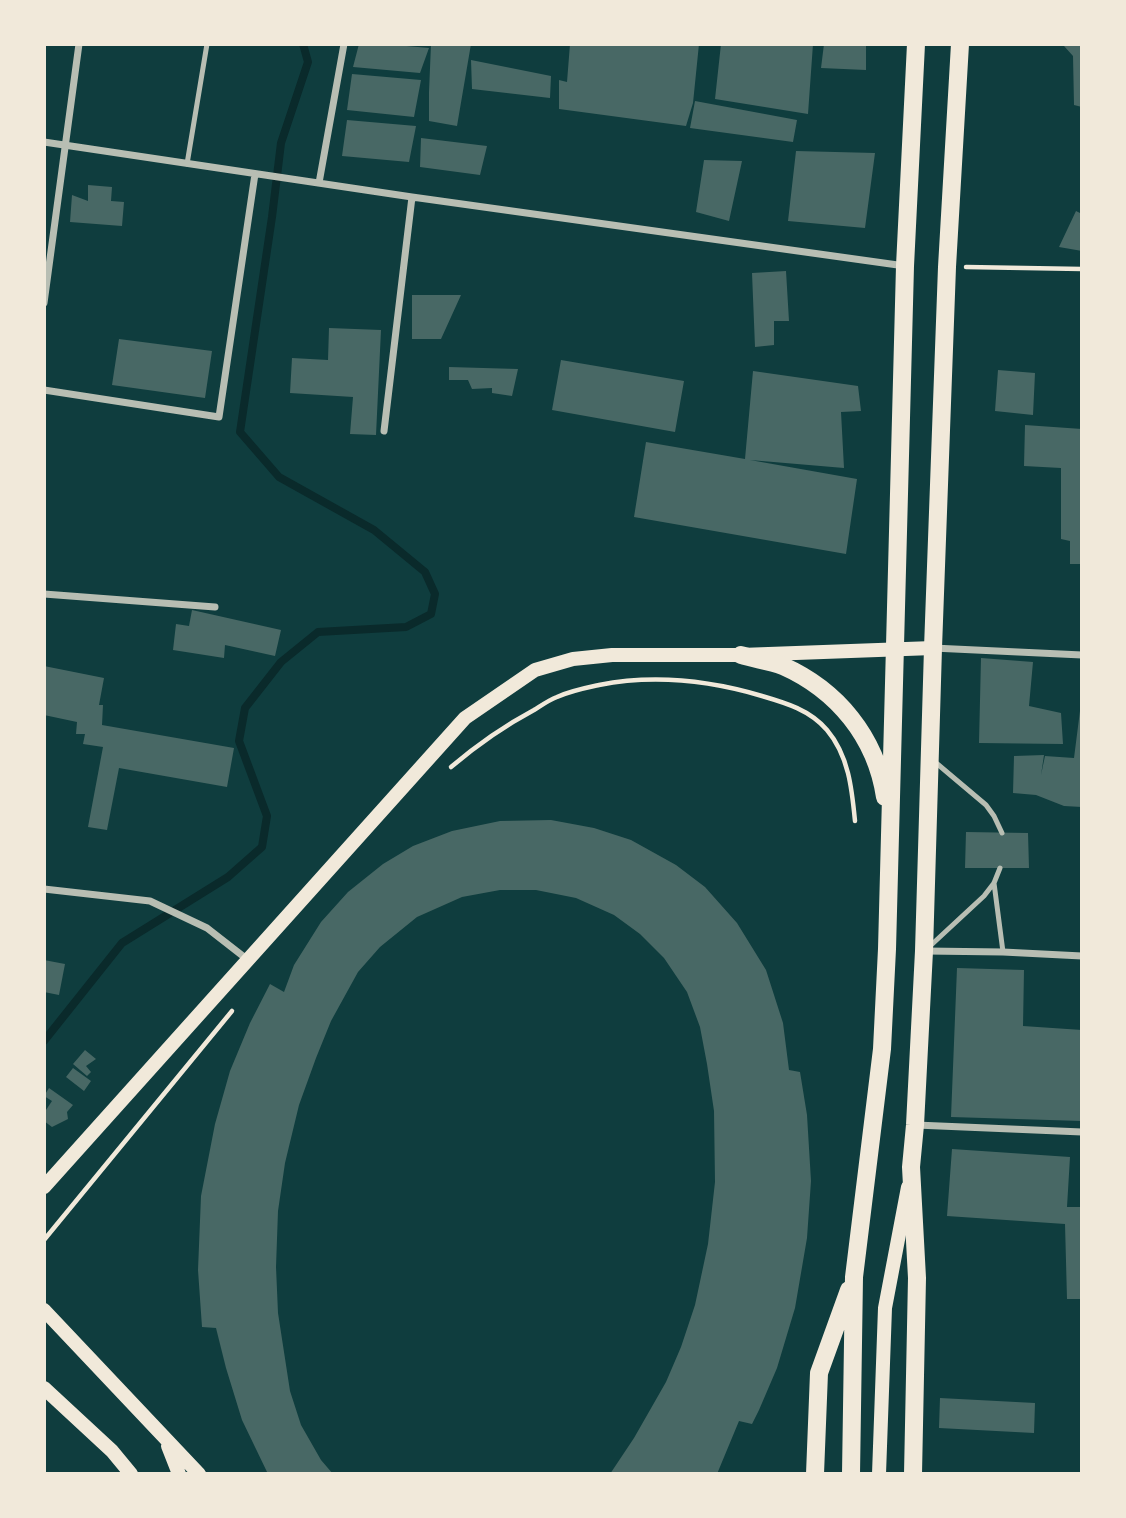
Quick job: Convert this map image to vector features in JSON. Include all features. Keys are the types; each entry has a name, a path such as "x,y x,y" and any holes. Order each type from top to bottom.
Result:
{"main road":[{"path":"851,1474 854,1277 882,1049 887,949 905,266 916,44"},
{"path":"879,1474 885,1308 911,1167 915,1125 924,951 947,267 960,44"},
{"path":"44,1187 465,718 535,670 573,659 612,654 741,655 933,648"},
{"path":"741,655 781,666 805,678 817,685 848,713 871,747 884,787 890,828"},
{"path":"911,1167 918,1278 913,1474"},
{"path":"816,1474 819,1373 854,1277"},
{"path":"44,1310 199,1474"},
{"path":"44,1388 112,1451 131,1474"},
{"path":"166,1440 179,1474"}],"street":[{"path":"44,303 79,44"},
{"path":"319,183 344,44"},
{"path":"44,142 412,198 905,266"},
{"path":"44,390 219,417 255,174"},
{"path":"384,431 412,198"},
{"path":"44,594 215,607"},
{"path":"933,648 1082,654"},
{"path":"44,889 150,901 207,928 248,960"},
{"path":"924,951 1082,956"},
{"path":"915,1125 1082,1132"}],"lane":[{"path":"187,164 207,44"},
{"path":"930,758 986,805 1002,833"},
{"path":"924,951 984,896 994,883 1000,868"},
{"path":"994,883 1003,952"}],"path":[{"path":"947,267 1082,269"},
{"path":"442,775 487,738 558,696 612,683 680,679 751,692 790,704 808,714 827,730 840,749 852,790 855,821"},
{"path":"44,1240 236,1007"}],"building":[{"path":"359,44 429,48 420,73 353,67"},
{"path":"431,44 471,44 457,126 429,121"},
{"path":"570,44 699,44 693,103 686,126 559,109 559,80 567,82"},
{"path":"721,44 813,44 808,114 715,99"},
{"path":"824,44 866,44 866,70 821,68"},
{"path":"1082,44 1082,107 1074,105 1073,56 1064,46"},
{"path":"471,60 551,76 550,98 472,89"},
{"path":"352,74 421,80 414,117 347,110"},
{"path":"695,101 797,120 793,142 690,128"},
{"path":"347,120 416,126 409,162 342,156"},
{"path":"421,138 487,146 480,175 420,167"},
{"path":"796,151 875,153 865,228 788,221"},
{"path":"704,160 742,161 729,221 696,212"},
{"path":"88,185 112,187 111,201 124,202 122,226 70,222 72,195 88,201"},
{"path":"1076,211 1082,214 1082,251 1059,247"},
{"path":"786,271 789,321 774,321 774,345 755,347 752,273"},
{"path":"412,295 461,295 441,339 412,339"},
{"path":"329,328 381,330 376,435 350,434 353,397 290,393 292,358 328,360"},
{"path":"119,339 212,351 205,398 112,385"},
{"path":"561,360 684,381 675,432 552,410"},
{"path":"449,367 518,369 512,396 492,393 492,388 472,389 468,380 449,380"},
{"path":"998,370 1035,373 1033,415 995,411"},
{"path":"753,371 858,386 861,411 841,412 844,468 750,460 857,479 846,554 634,517 646,442 745,459"},
{"path":"1025,425 1082,429 1082,564 1070,564 1070,541 1061,539 1061,468 1024,466"},
{"path":"192,610 281,630 275,656 225,645 224,658 173,650 176,624 189,626"},
{"path":"981,658 1033,662 1029,706 1061,713 1063,744 979,743"},
{"path":"44,666 104,678 99,705 103,705 102,725 234,748 227,787 119,768 107,830 88,827 103,747 83,744 85,734 76,734 77,722 44,715"},
{"path":"1081,703 1082,807 1064,806 1036,795 1013,793 1014,756 1044,755 1041,775 1045,756 1074,758"},
{"path":"551,820 594,828 631,840 676,865 705,887 737,923 766,970 783,1023 789,1070 800,1072 807,1115 811,1181 807,1238 795,1308 777,1368 759,1410 752,1424 739,1421 717,1474 610,1474 666,1382 695,1305 708,1244 715,1182 714,1111 707,1064 700,1027 687,992 664,958 640,934 614,915 576,898 536,890 500,890 462,897 417,917 380,947 358,972 331,1021 316,1058 299,1105 285,1163 278,1211 276,1267 278,1313 290,1391 301,1425 321,1460 333,1474 268,1474 242,1420 216,1328 202,1327 198,1270 201,1196 215,1124 230,1071 250,1023 270,984 284,992 294,965 321,922 348,892 383,864 413,846 452,831 500,821"},
{"path":"966,832 1028,833 1029,868 965,868"},
{"path":"44,960 65,964 59,995 44,992"},
{"path":"957,968 1024,970 1023,1026 1082,1030 1082,1121 951,1117"},
{"path":"85,1050 96,1059 86,1066 91,1072 87,1076 73,1064"},
{"path":"73,1068 91,1081 84,1091 66,1077"},
{"path":"49,1088 73,1105 67,1112 68,1119 52,1127 44,1121 44,1113 52,1101 44,1096"},
{"path":"952,1149 1070,1157 1067,1207 1082,1207 1082,1299 1067,1299 1065,1224 947,1216"},
{"path":"940,1398 1035,1403 1034,1433 939,1428"}],"waterway":[{"path":"44,1041 122,943 228,877 262,847 267,816 239,741 245,708 281,662 318,632 406,627 431,614 435,594 425,572 374,530 279,477 240,432 281,143 308,62 303,44"}]}
